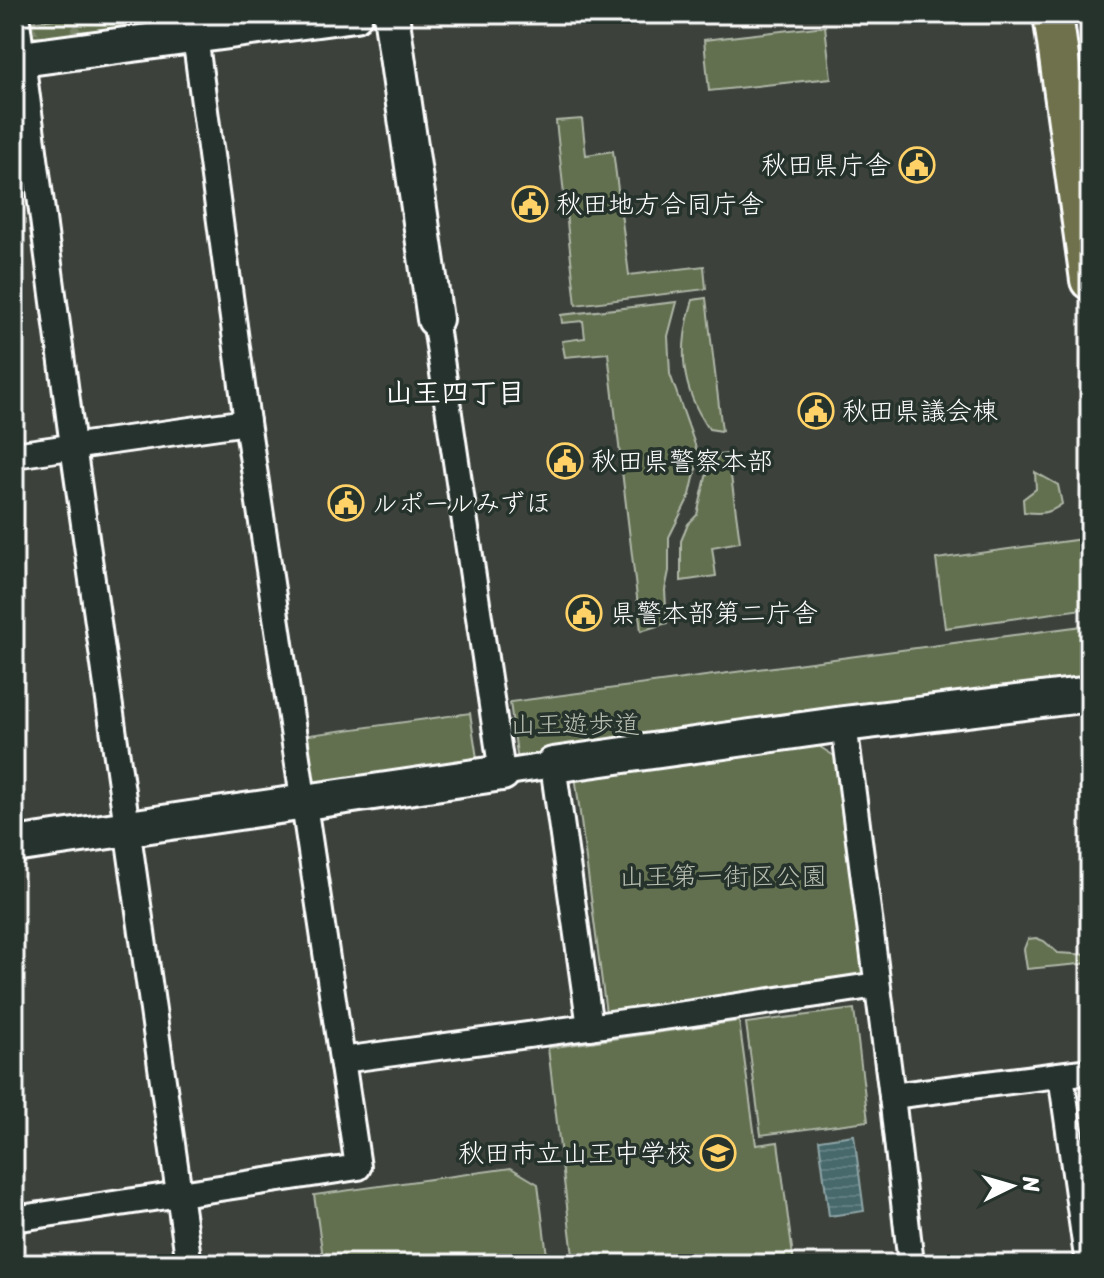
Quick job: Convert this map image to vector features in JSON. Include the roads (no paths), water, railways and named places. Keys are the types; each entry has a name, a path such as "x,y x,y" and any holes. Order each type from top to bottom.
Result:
{"main road":[{"path":"1053,14 1090,280"}],"street":[{"path":"16,14 17,59 189,1264"},
{"path":"17,59 194,25 355,14"},
{"path":"391,14 502,773"},
{"path":"14,1219 358,1167 247,422 194,25"},
{"path":"14,455 247,422"},
{"path":"14,845 844,724 1090,694"},
{"path":"844,724 911,1264"},
{"path":"553,765 590,1027"},
{"path":"342,1060 877,985"},
{"path":"892,1096 1090,1071"},
{"path":"1061,1075 1088,1264"}],"water":[{"path":"854,1135 864,1211 829,1216 819,1140"}],"place":[{"name":"秋田県庁舎","path":"917,165"},
{"name":"秋田地方合同庁舎","path":"530,204"},
{"name":"秋田県議会棟","path":"816,411"},
{"name":"秋田県警察本部","path":"565,461"},
{"name":"ルポールみずほ","path":"346,503"},
{"name":"県警本部第二庁舎","path":"584,613"},
{"name":"秋田市立山王中学校","path":"718,1153"}],"district":[{"name":"山王四丁目","path":"455,392"}],"park label":[{"name":"山王遊歩道","path":"575,724"},
{"name":"山王第一街区公園","path":"723,876"}]}
